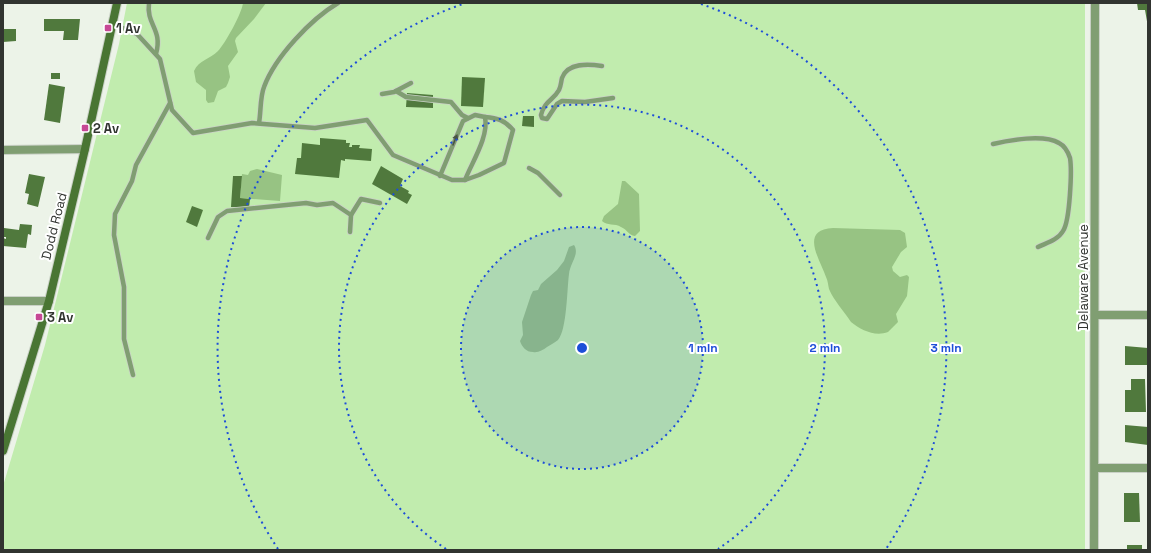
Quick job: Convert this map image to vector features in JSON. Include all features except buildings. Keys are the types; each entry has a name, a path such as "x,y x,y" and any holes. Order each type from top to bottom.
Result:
{"main road":[{"name":"Dodd Road","path":"3,451 49,300 85,149 117,3"}],"street":[{"name":"Delaware Avenue","path":"1094,550 1095,3"},
{"path":"3,150 85,149"},
{"path":"3,301 49,300"},
{"path":"1095,315 1148,315"},
{"path":"1095,468 1148,468"}],"lane":[{"path":"149,3 150,17 159,39 156,54"},
{"path":"260,124 263,88 276,64 308,25 338,3"},
{"path":"113,24 136,34 160,59 172,110 194,133 252,123 315,128 367,120 394,155 440,176 452,180 465,180 504,163 513,130 508,124 498,118 475,115 468,118 463,122 440,176"},
{"path":"559,90 546,102 541,115 542,118 547,119 557,104 562,77 572,67 583,64 602,66"},
{"path":"382,94 396,91 411,83"},
{"path":"396,91 406,97 451,102 462,115 468,118"},
{"path":"557,104 566,100 585,102 613,98"},
{"path":"133,374 124,339 124,287 114,235 116,214 132,181 136,165 170,103"},
{"path":"465,180 484,135 486,124 485,117"},
{"path":"993,144 1022,139 1052,140 1060,144 1066,150 1070,158 1067,221 1058,238 1038,247"},
{"path":"529,168 538,173 560,195"},
{"path":"350,232 351,215 361,199 380,203"},
{"path":"208,238 218,217 227,211 306,203 317,205 333,203 351,215"}],"shaded area":[{"path":"127,3 1085,3 1085,550 3,550 3,486 45,345 119,44"},
{"path":"243,3 266,3 254,19 236,38 235,41 238,52 228,66 230,77 228,83 226,87 218,91 214,102 208,103 206,100 206,90 196,82 194,71 199,64 215,54 221,47 236,21"},
{"path":"257,169 282,175 280,201 240,198 242,174 248,175 250,171"},
{"path":"622,181 625,181 639,194 640,231 635,236 631,235 619,226 604,223 602,221 604,216 618,204"},
{"path":"833,228 900,230 905,233 907,247 901,252 892,267 893,271 900,277 907,275 909,277 907,296 896,314 898,322 888,332 878,334 868,332 855,325 836,302 831,293 827,278 814,246 814,240 817,234 823,230"},
{"path":"574,245 576,252 569,274 565,318 561,335 558,340 539,352 528,351 523,347 520,341 523,335 522,322 531,295 533,291 538,290 541,284 557,270 564,261 569,247"}],"place":[{"name":"1 Av","path":"108,28"},
{"name":"2 Av","path":"85,128"},
{"name":"3 Av","path":"39,317"}]}
